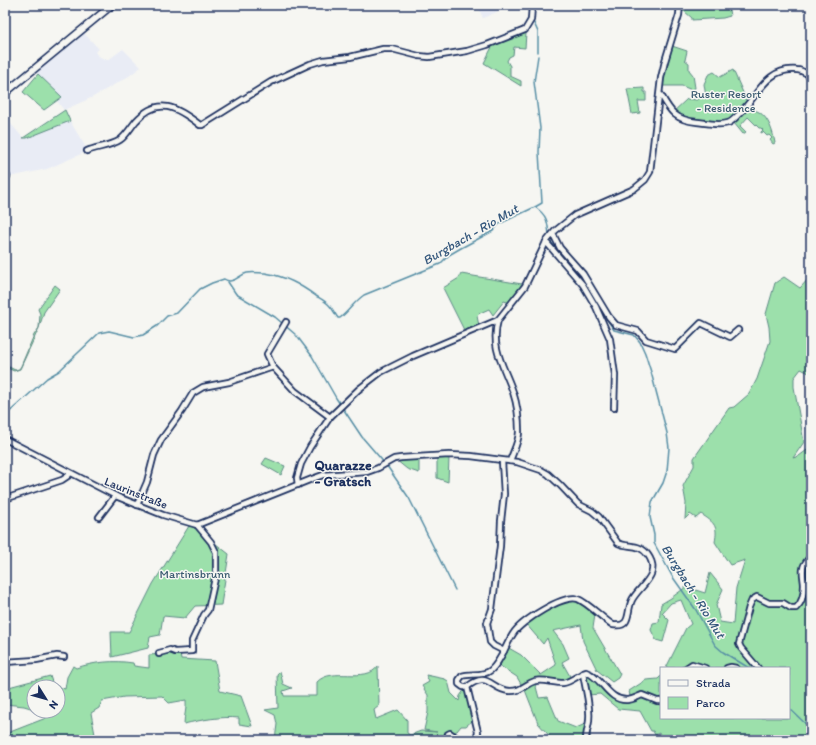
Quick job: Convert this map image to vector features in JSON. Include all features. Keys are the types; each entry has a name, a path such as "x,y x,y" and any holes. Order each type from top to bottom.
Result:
{"main road":[{"path":"5,93 112,5"}],"street":[{"path":"87,151 120,140 142,114 152,108 162,106 172,108 184,113 202,125 271,82 310,64 323,60 350,57 382,48 429,57 467,51 487,45 525,30 531,20 532,5"},
{"path":"510,461 520,434 513,392 502,369 496,350 496,329 498,320 525,286 546,242 553,234 575,215 634,189 647,178 650,172 664,61 679,15 680,5"},
{"path":"660,94 671,111 679,118 693,122 726,124 731,122 741,113 770,77 781,72 795,70 799,70 811,76"},
{"path":"553,234 560,248 583,274 608,317 616,325 638,331 646,340 675,349 701,323 730,336 738,330"},
{"path":"546,242 583,285 596,308 610,339 615,375 614,408"},
{"path":"298,485 297,478 301,464 310,447 330,417 359,389 381,372 437,345 498,320"},
{"path":"284,324 268,354 272,368 295,391 330,417"},
{"path":"137,505 147,482 154,455 161,440 193,393 203,387 229,382 272,368"},
{"name":"Laurinstraße","path":"5,439 115,496 163,515 197,525"},
{"path":"158,654 159,652 170,650 175,652 192,651 192,641 204,615 208,610 216,574 216,552 211,542 197,525 323,475 367,472 394,459 408,457 449,455 471,456 510,461 531,466 548,474 578,504 592,511 599,517 618,542 643,549 648,555 652,568 648,581 633,598 629,616 622,625 612,625 583,602 578,599 569,599 544,610 520,626 513,633 500,660 490,671 483,674 462,676 459,680 459,684 463,687 467,687"},
{"path":"502,461 504,494 500,546 492,609 486,623 490,642 494,646 504,650"},
{"path":"5,499 62,480 70,473"},
{"path":"98,518 115,496"},
{"path":"757,667 739,644 752,600 757,597 770,603 783,603 791,608 796,608 800,604 804,592 803,566 811,556"},
{"path":"5,662 36,660 57,656 64,657"},
{"path":"688,667 692,664 701,667"},
{"path":"467,687 474,681 485,680 503,690 521,690 535,681 566,682 586,672 593,676 619,699 629,700 642,695 657,702 660,701"},
{"path":"583,673 589,714 586,740"},
{"path":"467,687 478,732 476,740"},
{"path":"448,734 450,733 460,740"}],"shaded area":[{"path":"477,5 513,5 483,18"},
{"path":"84,33 99,49 95,52 100,57 108,60 123,49 141,67 129,76 93,97 64,110 57,101 62,97 36,72"},
{"path":"5,117 24,139 70,121 88,151 47,169 5,178"}],"green space":[{"path":"680,5 728,5 730,16 723,18 692,20 692,18 684,11 680,11"},
{"path":"526,33 525,48 514,47 513,55 509,57 507,61 510,66 510,76 521,81 521,86 484,63 493,45"},
{"path":"669,45 687,51 685,60 689,63 689,70 693,75 695,88 692,90 682,86 661,86"},
{"name":"Ruster Resort - Residence","path":"733,70 748,104 729,123 693,122 672,113 687,99 698,100 698,94 706,97 704,84 708,75 714,72 720,77"},
{"path":"38,74 62,97 44,110 23,92"},
{"path":"644,88 644,92 646,92 646,101 638,101 640,113 632,114 627,89"},
{"path":"747,108 758,111 765,118 772,130 775,143 773,144 770,140 772,138 769,135 767,136 763,132 761,133 763,130 748,117 740,126 746,132 743,134 734,123 733,121"},
{"path":"65,110 70,121 27,138 23,138"},
{"path":"461,274 522,284 510,303 504,301 493,315 489,309 480,313 477,316 479,326 465,332 443,288 459,278"},
{"path":"811,276 811,374 801,369 794,378 794,387 804,442 793,458 799,456 811,447 811,740 661,740 659,733 655,735 653,731 651,731 640,711 618,709 600,694 588,695 584,675 590,676 614,699 631,701 629,691 646,680 658,679 660,677 660,719 790,719 790,667 666,667 686,628 691,624 681,600 671,603 662,613 669,620 663,642 656,640 651,630 653,623 659,622 661,604 686,587 705,593 710,573 723,589 716,605 720,622 733,624 736,588 745,560 730,565 715,542 716,528 706,517 701,514 696,518 690,514 685,519 686,503 683,486 694,466 694,458 729,408 734,407 749,394 757,379 770,341 766,314 775,283 784,277 800,288"},
{"path":"55,285 60,289 44,312 39,328 40,314 38,309"},
{"path":"39,328 20,369 14,371 5,367 7,366 15,370 19,369 34,335"},
{"path":"266,458 285,466 281,475 262,464"},
{"path":"437,458 449,458 448,482 437,478"},
{"path":"396,460 419,460 419,473 407,469"},
{"name":"Martinsbrunn","path":"189,526 194,527 229,554 221,605 195,606 185,618 163,616 160,635 150,637 148,648 112,657 111,632 129,632 153,584"},
{"path":"570,600 578,601 595,615 593,628 620,674 618,678 612,682 597,670 583,641 581,625 553,631 563,644 569,658 562,662 571,678 564,681 534,679 522,686 517,677 500,666 507,647 521,655 541,675 556,665 547,638 543,644 526,624 547,609"},
{"path":"180,653 181,659 215,661 220,691 241,696 252,726 239,724 239,718 211,719 184,724 186,700 169,703 162,696 124,697 102,701 99,708 91,713 96,740 5,740 5,734 43,719 66,719 66,683 67,677 73,666 76,668 97,663 119,662 133,663 134,666 149,668 149,655"},
{"path":"378,666 379,706 374,710 376,719 398,710 407,720 407,733 410,735 421,731 437,732 424,730 428,712 428,695 422,686 429,682 426,675 448,681 451,693 459,701 460,696 465,689 473,720 466,726 461,726 457,731 448,734 448,740 407,740 406,738 404,740 275,740 277,724 275,715 265,710 278,708 277,674 280,671 283,684 292,688 283,691 284,696 317,696 317,682 323,677 331,675 366,674 373,671"},
{"path":"50,676 51,679 39,679"},
{"path":"26,682 26,707 5,704 5,688"},
{"path":"535,683 539,698 548,697 558,721 576,728 590,722 590,740 553,740 538,723 525,690"}],"waterway":[{"path":"534,23 538,32 538,52"},
{"path":"535,207 542,203 539,152 540,128 534,82 538,56"},
{"name":"Burgbach - Rio Mut","path":"5,416 47,378 59,371 99,333 109,331 134,337 143,335 157,326 167,316 177,313 200,289 224,279 230,281 247,273 265,273 286,279 324,301 338,318 340,318 364,295 440,264 449,255 493,231 499,224 535,207 546,219 549,236"},
{"name":"Burgbach - Rio Mut","path":"551,242 583,281"},
{"path":"228,282 236,294 275,317 296,335 312,356 336,398 362,437 387,466 409,498 455,590"},
{"name":"Burgbach - Rio Mut","path":"587,288 614,330 634,335 640,342 651,372 667,433 669,448 667,471 663,483 652,502 650,517 654,535 654,543 672,576 696,610 715,645 723,652 747,667"},
{"name":"Burgbach - Rio Mut","path":"790,709 811,729"}],"district":[{"name":"Quarazze - Gratsch","path":"343,474"}]}
